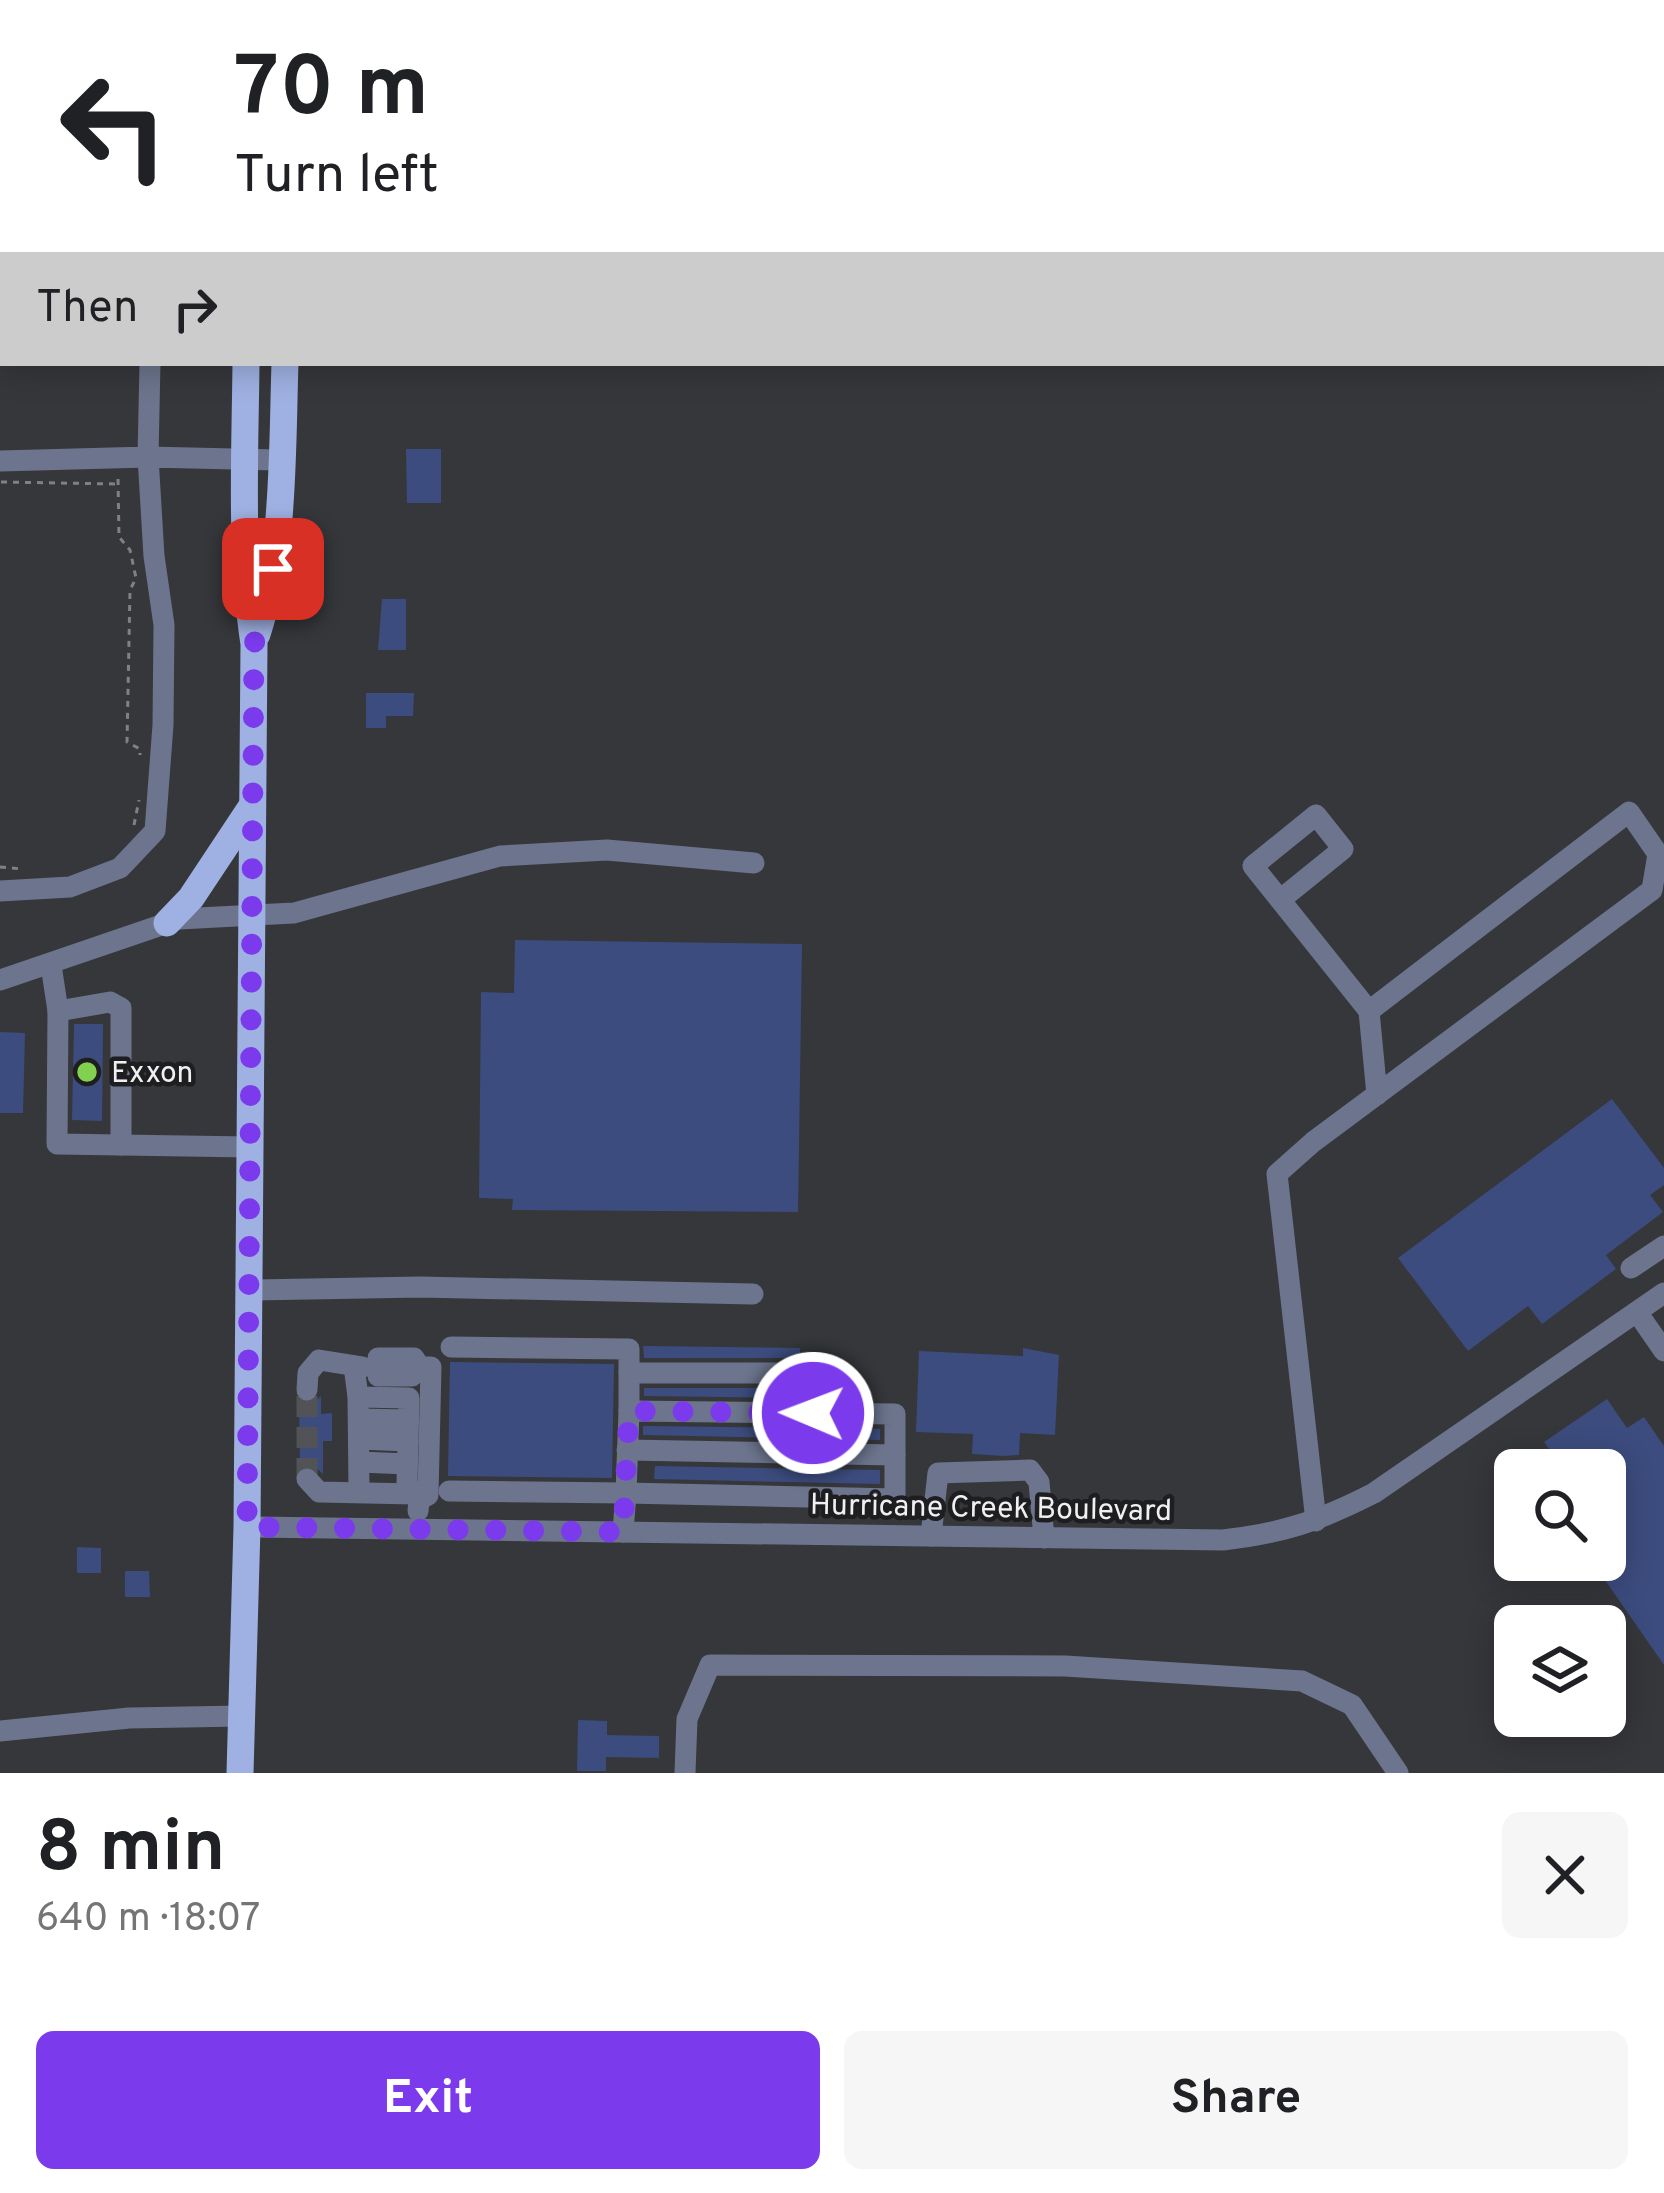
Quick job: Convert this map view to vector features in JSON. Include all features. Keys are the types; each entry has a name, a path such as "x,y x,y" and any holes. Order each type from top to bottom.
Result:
{"main road":[{"path":"240,1773 247,1527 254,644 246,590 246,366"},
{"path":"254,644 270,596 285,366"},
{"path":"167,923 203,881 252,806"}],"street":[{"path":"0,891 70,886 120,868 155,831 164,725 164,625 148,457 150,366"},
{"path":"0,461 281,460"},
{"path":"1316,1521 1277,1174 1652,890 1658,854 1629,812 1369,1011"},
{"path":"0,980 167,923 214,914 294,913 500,856 607,850 754,863"},
{"path":"1280,900 1369,1011 1377,1095"},
{"path":"51,965 58,1011 57,1144 249,1147"},
{"path":"58,1011 110,1002 121,1008 121,1145"},
{"path":"1631,1268 1664,1246"},
{"path":"248,1290 753,1294"},
{"name":"Hurricane Creek Boulevard","path":"247,1527 1222,1540 1280,1533 1374,1493 1664,1293"},
{"path":"1637,1312 1664,1351"},
{"path":"451,1347 629,1349 623,1532"},
{"path":"308,1390 308,1373 319,1360 363,1408 416,1497 418,1529"},
{"path":"307,1479 319,1492 363,1408 420,1367 431,1367 428,1495 416,1497"},
{"path":"629,1373 813,1373 813,1413"},
{"path":"363,1408 408,1440"},
{"path":"363,1408 408,1440"},
{"path":"363,1408 408,1440"},
{"path":"449,1491 895,1499 895,1414 629,1411"},
{"path":"408,1440 407,1484 416,1497"},
{"path":"627,1450 895,1455"},
{"path":"931,1536 938,1473 1030,1470 1039,1482 1044,1538"},
{"path":"685,1773 687,1718 710,1665 1065,1666 1302,1681 1352,1706 1398,1773"},
{"path":"0,1731 128,1718 242,1716"}],"path":[{"path":"117,471 119,537 130,550 136,578 130,590 127,742 140,749 140,766"},
{"path":"0,482 119,484"},
{"path":"133,836 136,804 141,798"},
{"path":"0,867 13,866 34,874"}],"building":[{"path":"406,449 441,449 441,503 407,503"},
{"path":"382,599 406,599 406,650 378,650"},
{"path":"366,693 414,693 413,716 386,716 386,728 366,728"},
{"path":"515,940 802,944 798,1212 512,1210 513,1199 479,1198 481,992 514,993"},
{"name":"Exxon","path":"74,1024 103,1024 102,1121 72,1120"},
{"path":"0,1032 25,1033 23,1113 0,1113"},
{"path":"1612,1099 1664,1168 1664,1185 1650,1195 1663,1212 1606,1255 1616,1269 1542,1324 1528,1306 1468,1351 1398,1258"},
{"path":"643,1346 800,1348 800,1358 644,1358"},
{"path":"1023,1348 1059,1355 1055,1435 1020,1433 1019,1455 1004,1456 972,1454 973,1434 916,1432 919,1351 1023,1356"},
{"path":"450,1362 614,1364 612,1478 448,1476"},
{"path":"644,1388 797,1388 797,1398 644,1396"},
{"path":"321,1396 321,1414 332,1413 332,1441 323,1441 323,1474 313,1465 300,1466 299,1403 313,1404"},
{"path":"1607,1399 1627,1428 1644,1417 1664,1446 1664,1665 1606,1581 1626,1581 1626,1449 1549,1449 1544,1442"},
{"path":"643,1426 880,1429 880,1440 643,1435"},
{"path":"655,1466 880,1470 880,1484 654,1479"},
{"path":"77,1547 101,1548 101,1573 77,1573"},
{"path":"125,1571 149,1571 150,1597 125,1597"},
{"path":"578,1720 607,1721 607,1735 659,1736 659,1758 606,1757 606,1771 577,1771"}],"tunnel":[{"path":"307,1390 307,1479"}],"place":[{"name":"Exxon","path":"87,1072"}],"route":[{"path":"273,569 270,596 254,644 247,1527 623,1532 629,1411 813,1413"}]}
